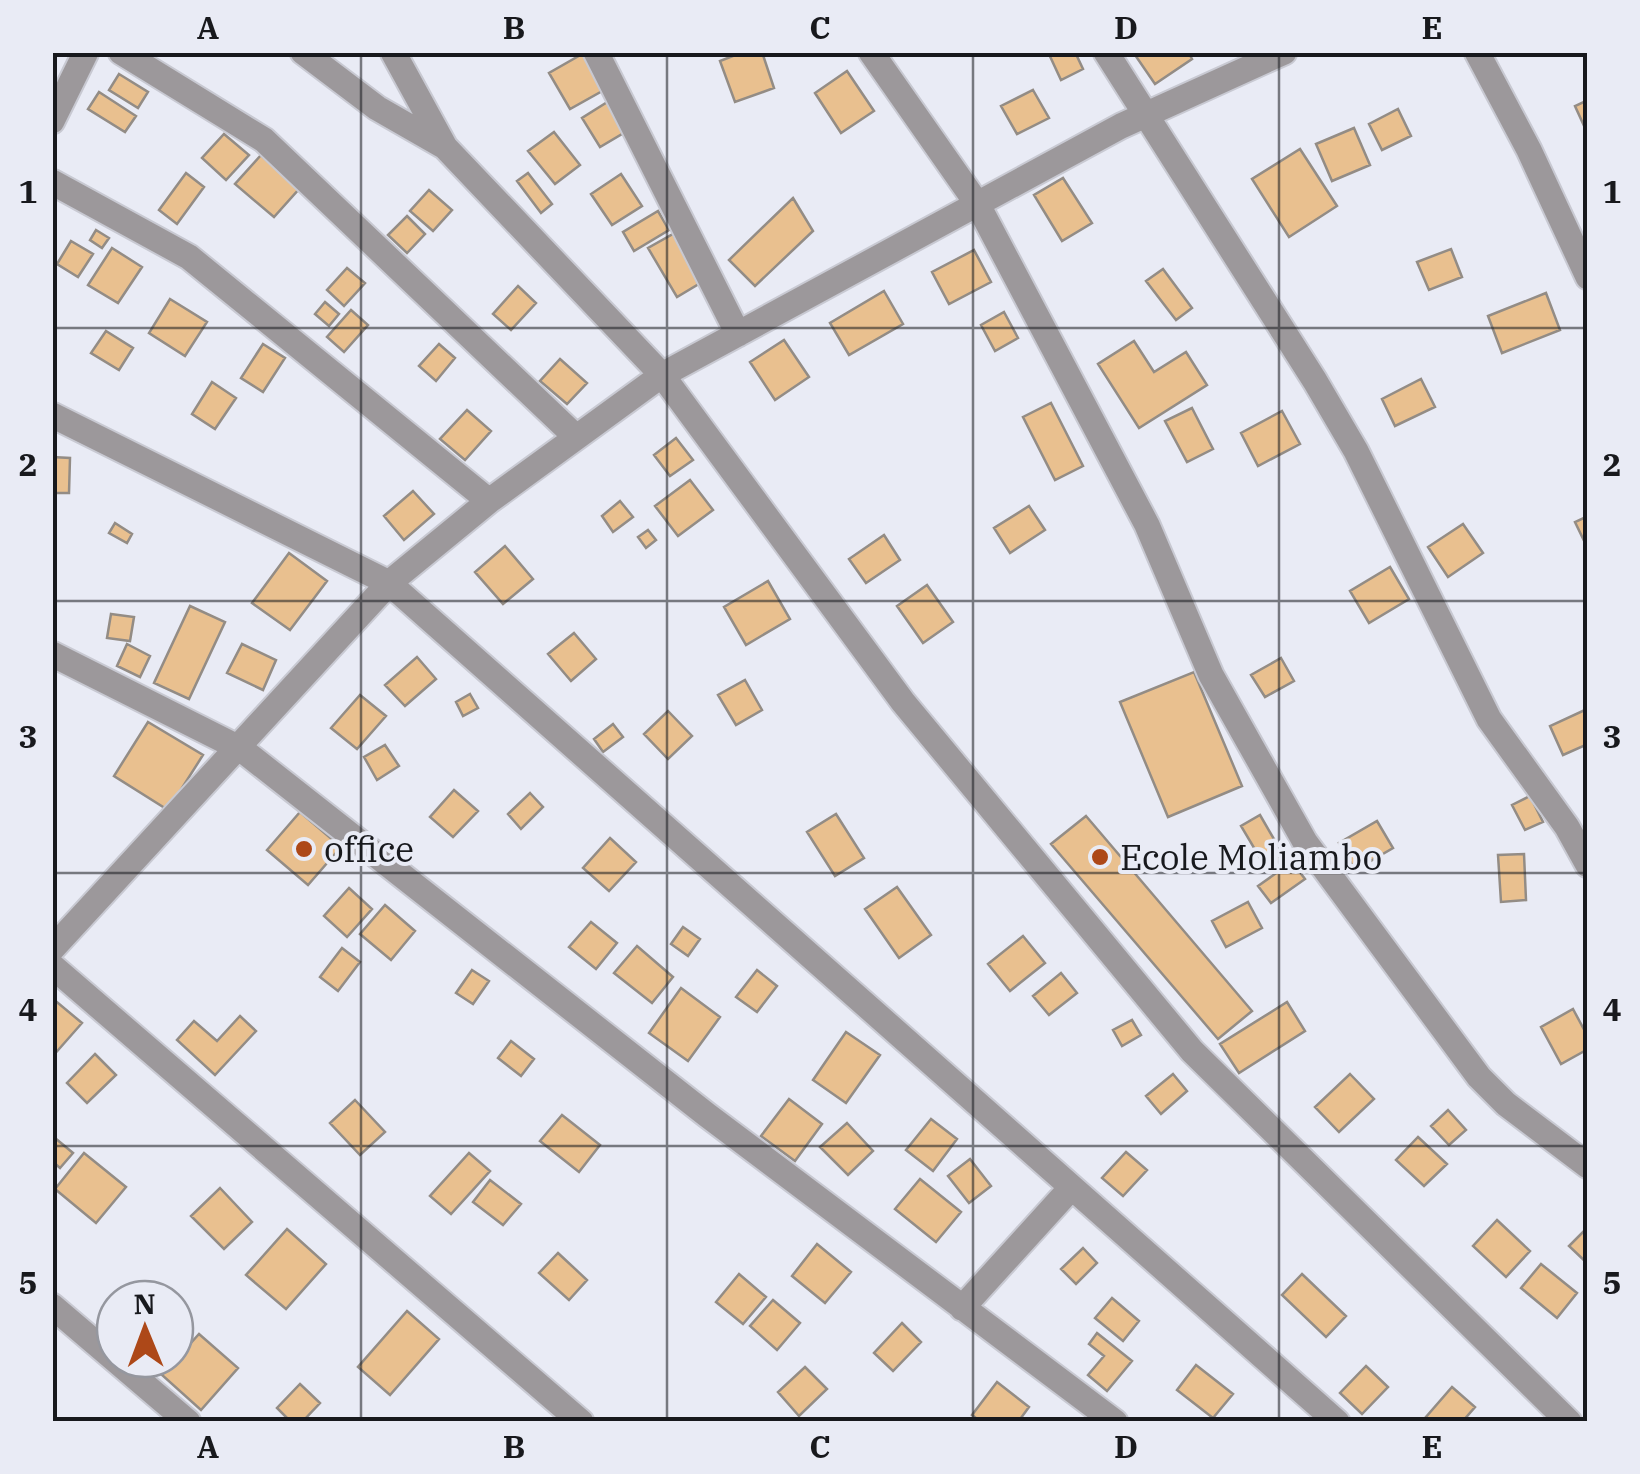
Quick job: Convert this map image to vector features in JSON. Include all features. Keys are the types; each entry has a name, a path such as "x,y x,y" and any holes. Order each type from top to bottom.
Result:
{"street":[{"path":"52,121 86,52"},
{"path":"121,52 264,140 576,438"},
{"path":"303,52 377,108 445,147"},
{"path":"393,52 445,147 662,375 903,702 1192,1051 1570,1422"},
{"path":"596,52 738,334"},
{"path":"871,52 978,205 1147,526 1211,674 1306,842 1479,1077 1588,1166"},
{"path":"1106,52 1356,450 1489,719 1567,828 1588,865"},
{"path":"52,949 241,749 389,583 489,501 662,375 1120,126 1284,52"},
{"path":"1476,52 1529,150 1588,277"},
{"path":"52,182 189,257 489,501"},
{"path":"52,415 389,583 1337,1422"},
{"path":"52,654 241,749 962,1308 1115,1422"},
{"path":"52,966 581,1422"},
{"path":"962,1308 1071,1188"},
{"path":"52,1306 188,1422"}],"building":[{"path":"743,52 762,52 774,88 735,102 720,61"},
{"path":"1048,52 1075,52 1083,69 1061,80"},
{"path":"1133,52 1188,52 1192,59 1155,84"},
{"path":"584,53 604,90 570,109 549,73"},
{"path":"847,71 874,111 841,133 815,93"},
{"path":"119,74 148,92 138,108 109,90"},
{"path":"1033,90 1049,118 1017,134 1001,106"},
{"path":"99,92 136,116 125,132 88,109"},
{"path":"1588,100 1588,127 1585,128 1575,106"},
{"path":"609,101 627,131 600,147 582,118"},
{"path":"1398,109 1411,136 1382,150 1369,124"},
{"path":"1354,128 1370,165 1332,181 1316,144"},
{"path":"554,132 580,165 555,184 528,151"},
{"path":"224,134 249,155 226,180 202,158"},
{"path":"1300,149 1337,206 1289,237 1252,179"},
{"path":"261,155 299,189 274,217 235,184"},
{"path":"186,173 204,187 177,224 159,210"},
{"path":"528,173 552,204 541,213 517,181"},
{"path":"621,174 642,206 612,225 591,194"},
{"path":"1063,178 1092,223 1062,241 1034,195"},
{"path":"429,190 452,210 433,231 410,211"},
{"path":"793,198 813,231 755,286 729,260"},
{"path":"658,211 669,230 634,251 623,232"},
{"path":"407,216 425,234 407,253 388,235"},
{"path":"96,230 109,238 102,248 90,240"},
{"path":"673,234 702,282 677,297 648,248"},
{"path":"71,241 93,254 78,277 57,264"},
{"path":"112,248 142,267 118,303 88,285"},
{"path":"1451,249 1462,277 1429,290 1417,262"},
{"path":"974,250 991,282 949,304 932,272"},
{"path":"347,268 365,283 344,306 327,290"},
{"path":"1163,269 1192,308 1176,320 1146,281"},
{"path":"518,286 536,303 511,330 493,314"},
{"path":"884,291 903,324 849,355 830,323"},
{"path":"1546,293 1560,330 1502,353 1488,316"},
{"path":"170,299 207,322 185,356 149,333"},
{"path":"325,302 339,314 329,326 315,314"},
{"path":"351,310 368,325 344,352 327,337"},
{"path":"1004,312 1018,338 995,351 981,325"},
{"path":"106,331 133,348 119,370 91,353"},
{"path":"784,340 809,377 775,400 750,362"},
{"path":"1134,341 1154,372 1186,352 1207,385 1139,428 1098,364"},
{"path":"263,344 285,358 263,392 241,378"},
{"path":"439,344 455,358 436,381 419,366"},
{"path":"560,359 587,383 567,404 540,381"},
{"path":"1421,379 1435,407 1395,426 1382,399"},
{"path":"212,382 236,398 215,429 192,414"},
{"path":"1051,403 1083,466 1055,480 1023,417"},
{"path":"1192,408 1213,449 1187,462 1165,421"},
{"path":"467,410 491,431 465,460 440,439"},
{"path":"1282,411 1300,444 1258,466 1241,433"},
{"path":"676,438 693,460 670,476 654,455"},
{"path":"52,457 70,458 69,493 52,493"},
{"path":"690,480 713,510 678,536 655,506"},
{"path":"413,491 434,514 404,540 384,516"},
{"path":"620,501 633,517 613,532 602,516"},
{"path":"1029,506 1045,530 1010,553 994,528"},
{"path":"1588,516 1588,549 1575,522"},
{"path":"115,523 132,534 127,543 109,533"},
{"path":"1463,524 1483,553 1448,577 1428,547"},
{"path":"648,530 656,540 646,548 638,537"},
{"path":"884,535 900,560 866,583 849,559"},
{"path":"505,546 533,579 503,604 475,572"},
{"path":"289,553 327,581 290,630 252,603"},
{"path":"1390,567 1409,599 1369,623 1350,591"},
{"path":"768,581 790,619 746,645 724,607"},
{"path":"927,585 953,622 923,643 897,606"},
{"path":"190,606 225,622 189,699 154,683"},
{"path":"111,614 134,617 130,641 107,638"},
{"path":"574,633 596,659 571,681 548,654"},
{"path":"127,644 150,656 140,677 117,666"},
{"path":"242,644 276,660 263,690 227,673"},
{"path":"417,657 436,679 405,706 385,685"},
{"path":"1281,658 1294,681 1265,697 1251,675"},
{"path":"1194,672 1242,786 1168,817 1120,702"},
{"path":"745,680 762,710 736,725 718,695"},
{"path":"470,694 478,708 463,716 456,702"},
{"path":"360,695 386,716 357,749 331,728"},
{"path":"1587,709 1588,744 1563,755 1550,726"},
{"path":"668,711 692,736 668,759 644,734"},
{"path":"148,722 203,755 168,810 114,776"},
{"path":"613,724 623,737 603,752 594,739"},
{"path":"385,745 399,766 377,780 364,757"},
{"path":"454,790 478,811 453,837 430,817"},
{"path":"530,793 543,807 521,829 508,814"},
{"path":"1530,796 1543,822 1525,830 1512,805"},
{"name":"office","path":"300,812 341,847 308,885 267,850"},
{"path":"836,814 864,858 835,876 807,832"},
{"path":"1260,815 1285,858 1266,868 1241,826"},
{"path":"1086,816 1252,1011 1218,1039 1051,844"},
{"path":"1377,821 1393,848 1355,870 1339,843"},
{"path":"610,838 636,862 609,891 583,868"},
{"path":"1524,854 1526,900 1501,902 1498,855"},
{"path":"1292,862 1305,879 1271,903 1258,886"},
{"path":"897,887 931,935 899,958 865,909"},
{"path":"349,888 372,909 347,937 324,916"},
{"path":"1248,902 1262,928 1226,947 1212,921"},
{"path":"385,905 415,931 391,960 360,934"},
{"path":"591,922 617,943 596,969 569,947"},
{"path":"683,927 700,939 688,956 671,944"},
{"path":"1023,936 1045,963 1010,991 988,964"},
{"path":"637,946 673,977 652,1003 614,973"},
{"path":"342,948 360,962 338,991 320,977"},
{"path":"472,970 489,981 473,1004 456,993"},
{"path":"757,970 777,986 757,1012 736,997"},
{"path":"1061,973 1077,993 1049,1015 1033,996"},
{"path":"681,988 720,1017 688,1061 649,1033"},
{"path":"52,998 82,1023 52,1057"},
{"path":"1287,1002 1305,1031 1239,1073 1220,1044"},
{"path":"1573,1009 1588,1037 1588,1049 1561,1064 1541,1027"},
{"path":"240,1016 256,1031 215,1075 177,1040 194,1021 217,1041"},
{"path":"1132,1020 1141,1035 1122,1046 1113,1030"},
{"path":"846,1032 880,1055 846,1103 813,1080"},
{"path":"511,1041 534,1059 521,1076 498,1058"},
{"path":"95,1054 116,1075 87,1103 67,1083"},
{"path":"1173,1074 1187,1091 1161,1114 1146,1096"},
{"path":"1350,1074 1374,1099 1339,1132 1315,1107"},
{"path":"789,1099 822,1124 795,1161 761,1136"},
{"path":"355,1100 385,1132 360,1155 330,1123"},
{"path":"1448,1110 1466,1130 1449,1145 1431,1126"},
{"path":"562,1115 600,1145 579,1172 540,1141"},
{"path":"931,1119 957,1139 933,1171 906,1150"},
{"path":"847,1123 873,1151 848,1175 820,1147"},
{"path":"1418,1137 1447,1164 1424,1186 1396,1160"},
{"path":"55,1138 73,1153 60,1168 52,1161"},
{"path":"1126,1152 1147,1170 1123,1196 1102,1178"},
{"path":"84,1153 126,1187 96,1223 55,1189"},
{"path":"469,1153 490,1171 451,1214 430,1196"},
{"path":"970,1159 991,1186 969,1203 948,1176"},
{"path":"920,1179 961,1212 936,1242 895,1209"},
{"path":"490,1180 521,1204 503,1225 473,1202"},
{"path":"220,1188 252,1222 224,1249 191,1216"},
{"path":"1497,1220 1530,1251 1506,1277 1473,1246"},
{"path":"287,1229 326,1264 286,1309 246,1275"},
{"path":"1583,1232 1588,1236 1588,1264 1569,1246"},
{"path":"817,1244 851,1272 825,1303 792,1276"},
{"path":"1083,1248 1097,1263 1076,1284 1061,1269"},
{"path":"558,1253 587,1280 569,1300 539,1273"},
{"path":"1541,1264 1577,1293 1557,1318 1521,1288"},
{"path":"739,1274 766,1297 743,1324 716,1302"},
{"path":"1302,1274 1346,1316 1326,1337 1282,1295"},
{"path":"1112,1298 1139,1321 1123,1341 1095,1318"},
{"path":"773,1300 800,1323 777,1350 750,1326"},
{"path":"407,1311 439,1339 390,1395 358,1367"},
{"path":"902,1323 921,1342 893,1371 874,1353"},
{"path":"1097,1333 1132,1361 1107,1391 1088,1375 1104,1356 1089,1344"},
{"path":"199,1334 238,1368 201,1410 166,1379 195,1379 195,1338"},
{"path":"1196,1365 1233,1394 1213,1418 1177,1390"},
{"path":"1366,1366 1388,1387 1362,1414 1340,1393"},
{"path":"805,1367 827,1389 799,1416 778,1392"},
{"path":"997,1382 1029,1407 1018,1422 981,1422 972,1415"},
{"path":"300,1384 320,1403 302,1422 291,1422 277,1408"},
{"path":"1452,1387 1475,1407 1462,1422 1431,1422 1426,1417"}],"place":[{"name":"office","path":"304,849"},
{"name":"Ecole Moliambo","path":"1100,857"}]}
